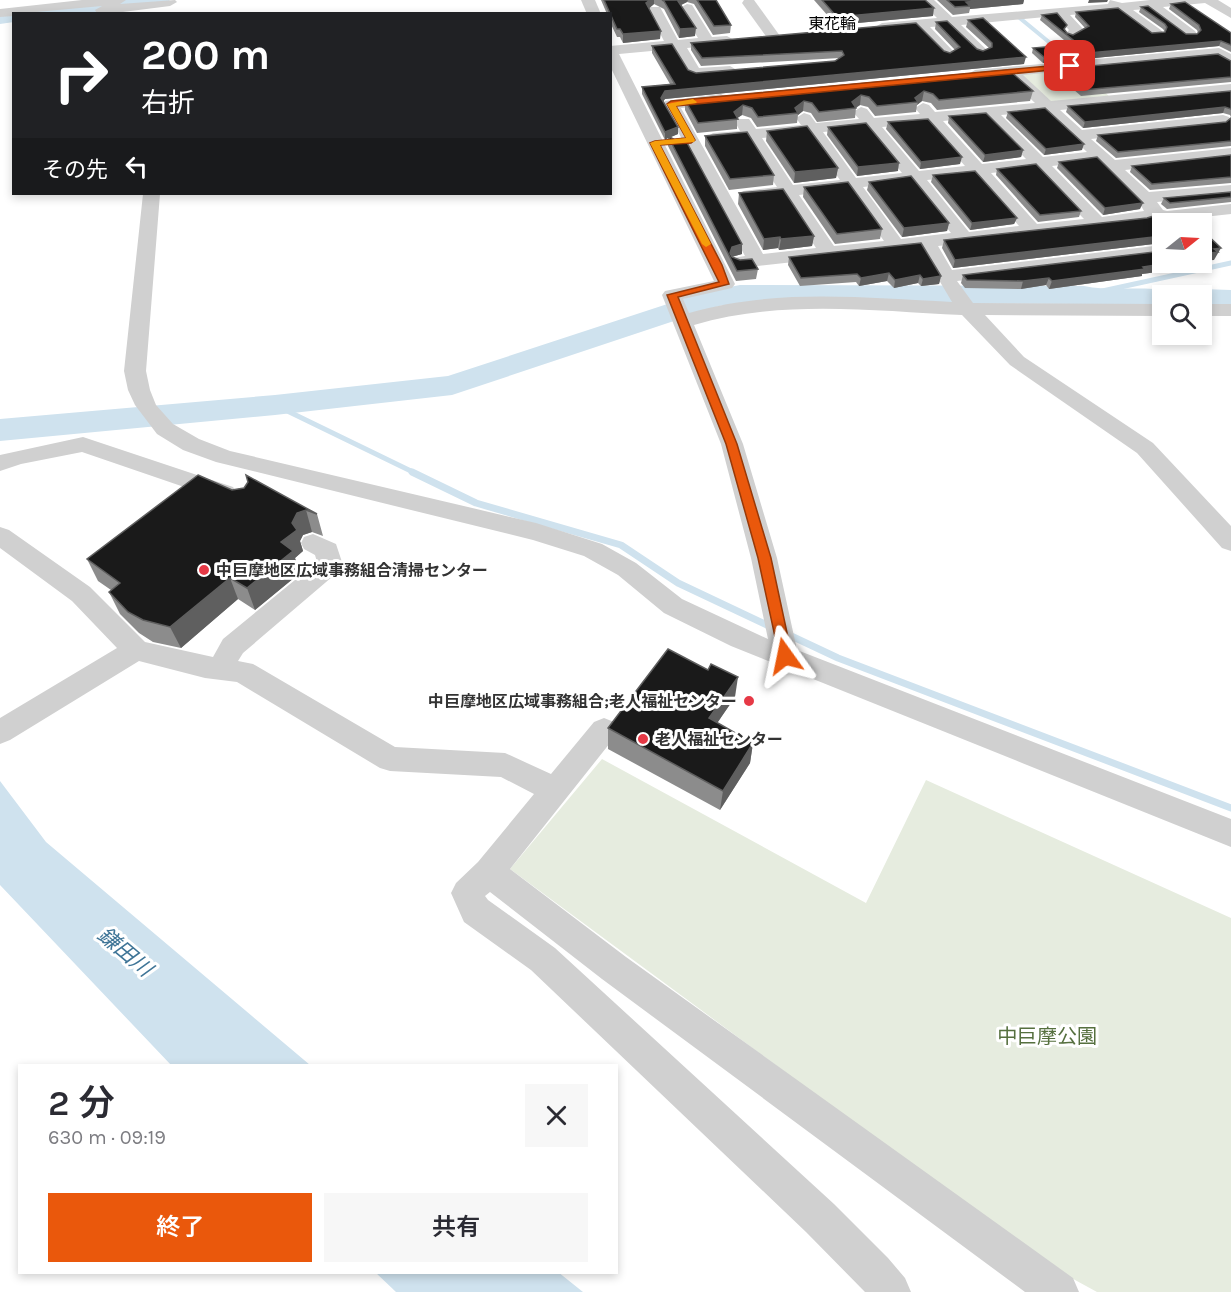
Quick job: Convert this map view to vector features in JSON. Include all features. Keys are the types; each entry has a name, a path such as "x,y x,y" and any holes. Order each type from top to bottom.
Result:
{"street":[{"path":"0,13 119,0"},
{"path":"926,0 982,52"},
{"path":"867,28 1059,12 1115,3 1150,4 1201,0"},
{"path":"1209,0 1231,14"},
{"path":"749,3 778,36 761,37 772,52"},
{"path":"1115,3 1156,33"},
{"path":"91,12 170,4"},
{"path":"1150,4 1190,33"},
{"path":"996,6 1013,16"},
{"path":"687,8 708,42"},
{"path":"655,10 675,45 695,73 750,69"},
{"path":"1059,12 1076,27 1078,31 1072,34"},
{"path":"920,25 949,54"},
{"path":"612,50 740,39"},
{"path":"612,52 717,265 724,284 672,295 732,444 764,558 785,656"},
{"path":"955,77 1219,52 1231,61"},
{"path":"1147,59 1227,123"},
{"path":"1011,72 1105,161 1152,218"},
{"path":"655,143 1231,89"},
{"path":"849,96 964,237"},
{"path":"757,260 671,104 733,98 751,135 828,252"},
{"path":"916,100 1031,229"},
{"path":"792,102 896,245"},
{"path":"989,112 1098,223"},
{"path":"1078,135 1150,127 1227,123"},
{"path":"723,198 1039,163 1231,153"},
{"path":"717,265 1098,223 1225,190"},
{"path":"152,195 135,371 137,385 155,418 192,446 224,457 536,532 593,550 627,569 674,606 740,639 1231,832"},
{"path":"1147,210 1167,216 1231,209"},
{"path":"926,241 957,295 1017,361 1144,448 1231,542"},
{"path":"957,295 1152,252"},
{"path":"679,314 765,303 957,295 1152,309"},
{"path":"1212,310 1231,310"},
{"path":"0,463 16,457 83,444 222,491 242,502"},
{"path":"0,536 81,594 136,650"},
{"path":"226,657 330,565 327,550 314,543"},
{"path":"0,732 136,650 226,657 243,672 390,759 505,765 555,790"},
{"path":"604,730 489,872 467,893 476,910 543,958 820,1218 891,1292"},
{"path":"489,872 614,968 1059,1292"}],"green space":[{"path":"1077,68 1110,97 1049,103 1017,73"},
{"name":"中巨摩公園","path":"602,759 866,903 926,780 1231,918 1231,1292 1097,1292 1044,1263 510,869"}],"water":[{"name":"鎌田川","path":"0,781 46,842 309,1064 170,1064 0,885"},
{"path":"377,1274 560,1274 583,1292 396,1292"}],"building":[{"path":"604,0 650,0 646,3 661,31 623,34 620,29 617,29 612,12 609,12"},
{"path":"662,0 679,0 696,28 680,29"},
{"path":"697,0 716,0 731,25 714,26"},
{"path":"822,0 925,0 934,8 837,17"},
{"path":"947,0 986,0 966,2 970,6 955,7"},
{"path":"1185,2 1231,33 1231,45 1221,41 1044,57 1033,48 1078,44 1042,15 1057,13 1067,25 1064,29 1073,35 1089,26 1076,12 1118,8 1152,33 1165,32 1167,27 1165,24 1141,7 1148,6 1186,34 1197,34 1201,30 1199,25 1171,4"},
{"path":"983,18 1026,57 665,91 661,98 678,127 665,132 642,87 675,84 652,46 672,44 688,70 696,73 835,61 844,55 842,51 702,58 691,43 916,23 944,51 950,53 960,47 936,22 947,21 977,49 983,51 992,47 992,43 968,20"},
{"path":"1218,54 1231,61 1231,77 1082,90 1058,69"},
{"path":"1009,70 1033,91 939,100 933,94 924,91 915,98 918,102 877,106 869,97 861,95 852,102 856,108 819,112 812,103 804,101 795,108 798,113 758,117 752,108 743,105 734,112 738,119 698,123 685,100"},
{"path":"1231,91 1231,109 1225,107 1085,122 1068,106"},
{"path":"1045,108 1084,144 1046,149 1008,112"},
{"path":"986,113 1023,150 985,155 949,116"},
{"path":"1231,118 1231,141 1118,152 1098,135 1226,122"},
{"path":"928,119 962,157 921,162 888,122"},
{"path":"866,123 899,163 858,167 828,127"},
{"path":"807,126 838,168 795,172 767,131"},
{"path":"747,132 774,175 730,179 705,136"},
{"path":"668,136 675,140 685,139 742,244 732,247 730,253 732,257 740,260 752,259 758,269 737,271"},
{"path":"1231,155 1231,177 1152,184 1132,166"},
{"path":"1097,157 1143,203 1105,208 1059,162"},
{"path":"1036,164 1081,211 1040,215 997,169"},
{"path":"975,171 1017,218 972,223 933,175"},
{"path":"911,176 949,223 904,228 869,182"},
{"path":"848,182 882,229 837,234 804,187"},
{"path":"783,189 814,236 764,239 739,193"},
{"path":"1231,192 1231,197 1170,203 1164,198"},
{"path":"1152,216 1152,237 955,260 944,240"},
{"path":"1212,239 1221,248 1214,249 1218,252 1212,253"},
{"path":"921,243 941,276 923,279 920,275 895,280 889,273 861,278 857,274 801,278 789,257"},
{"path":"1152,252 1152,266 1143,267 1145,269 1052,281 1049,278 1023,281 967,280 963,275"},
{"name":"中巨摩地区広域事務組合清掃センター","path":"198,475 232,490 244,488 248,482 246,475 317,514 306,510 297,513 292,523 297,530 281,542 293,551 247,588 230,578 170,627 143,620 128,612 109,592 120,583 87,559"},
{"name":"老人福祉センター","path":"668,649 708,670 711,664 738,677 709,718 753,743 723,791 608,728"}],"waterway":[{"path":"54,12 160,0"},
{"path":"1015,14 1078,66"},
{"path":"0,18 12,16"},
{"path":"1084,295 1231,263"},
{"path":"0,430 275,405 452,385 714,298 740,294 1084,295 1099,298 1152,298"},
{"path":"1212,298 1231,299"},
{"path":"275,405 415,473"},
{"path":"412,472 476,503 621,545 678,583 771,627"},
{"path":"787,634 838,658 1231,808"}],"slow traffic":[{"path":"693,102 671,104 691,140 655,143 706,244"}],"place":[{"name":"中巨摩地区広域事務組合清掃センター","path":"204,570"},
{"name":"中巨摩地区広域事務組合;老人福祉センター","path":"749,701"},
{"name":"老人福祉センター","path":"643,739"}],"district":[{"name":"東花輪","path":"832,23"}],"route":[{"path":"785,656 764,558 732,444 672,295 724,284 717,265 655,143 691,140 671,104 1070,66"}]}
